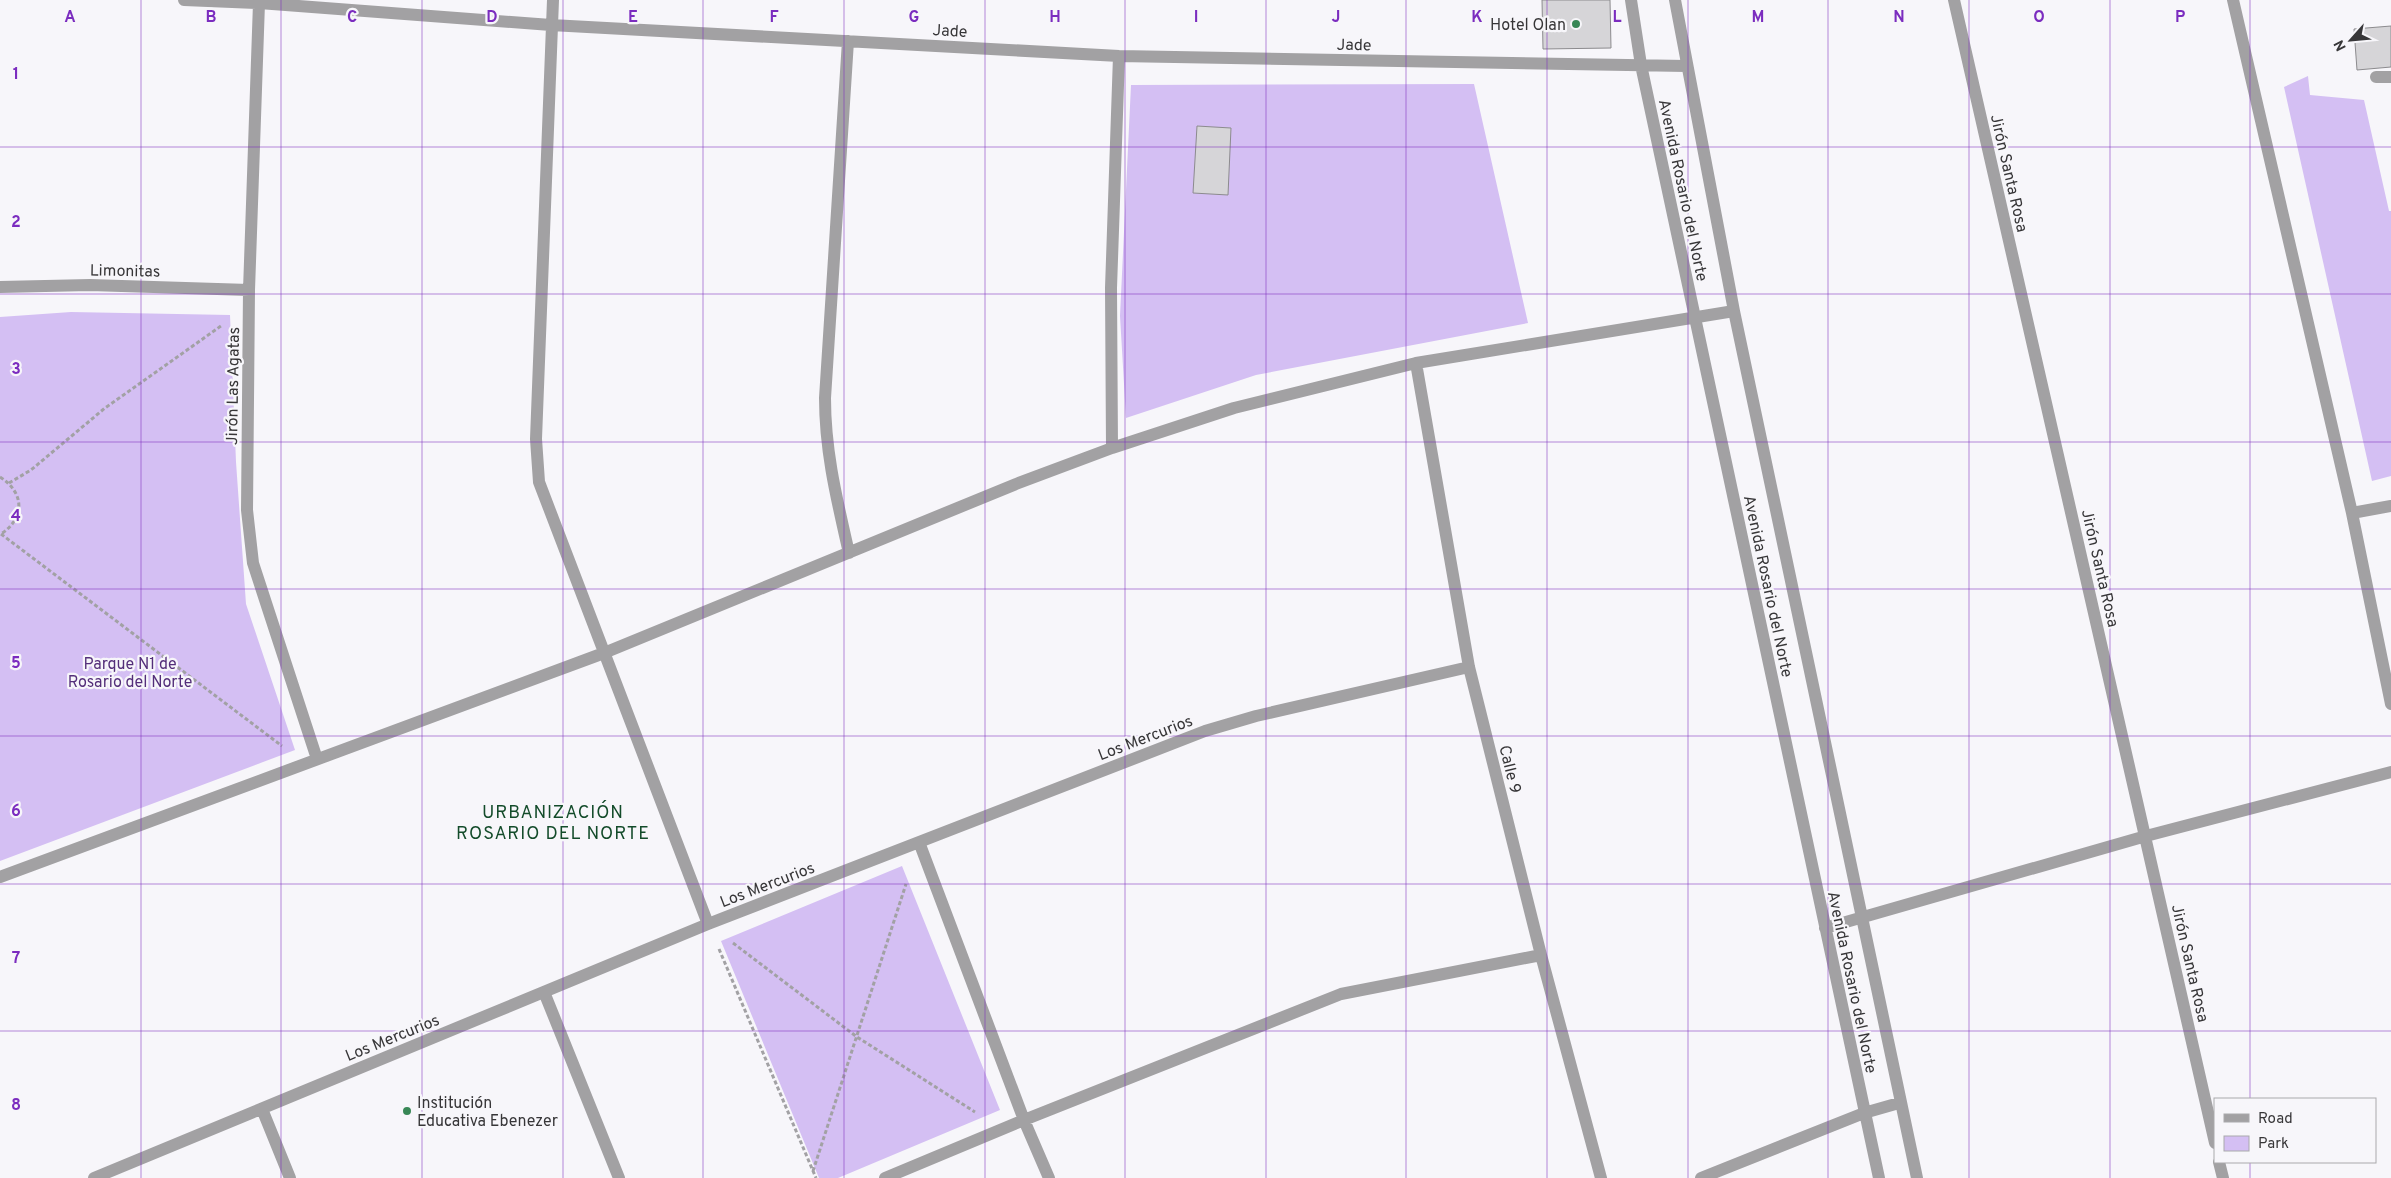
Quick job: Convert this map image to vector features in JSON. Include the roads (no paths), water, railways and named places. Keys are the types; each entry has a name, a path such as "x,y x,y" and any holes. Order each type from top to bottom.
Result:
{"street":[{"name":"Jade","path":"184,0 259,3 551,25 1119,56 1686,66"},
{"path":"553,0 536,439 539,482 708,924"},
{"name":"Avenida Rosario del Norte","path":"1631,0 1641,65 1694,318 1878,1178"},
{"name":"Avenida Rosario del Norte","path":"1675,0 1734,311 1899,1103 1917,1178"},
{"name":"Jirón Santa Rosa","path":"1954,0 2214,1140"},
{"path":"2233,0 2352,513 2391,704"},
{"name":"Jirón Las Agatas","path":"259,3 249,290 247,510 253,563 317,759"},
{"path":"848,41 825,398 825,433 829,466 848,553"},
{"path":"1112,448 1111,288 1119,56"},
{"path":"2376,77 2391,77"},
{"name":"Limonitas","path":"0,287 90,285 249,290"},
{"path":"0,877 604,654 1016,484 1112,448 1234,408 1416,363 1734,311"},
{"name":"Calle 9","path":"1416,363 1469,667 1541,955 1601,1178"},
{"path":"2352,513 2391,506"},
{"name":"Los Mercurios","path":"94,1178 708,924 1205,731 1256,716 1469,667"},
{"path":"1825,928 2146,836 2391,772"},
{"path":"919,842 1024,1120 1049,1178"},
{"path":"885,1178 1024,1120 1341,994 1541,955"},
{"path":"544,992 619,1178"},
{"path":"1701,1178 1864,1113 1899,1103"},
{"path":"262,1108 290,1178"},
{"path":"2219,1163 2222,1178"}],"place":[{"name":"Hotel Olan","path":"1576,24"},
{"name":"Institución Educativa Ebenezer","path":"407,1111"}],"district":[{"name":"URBANIZACIÓN ROSARIO DEL NORTE","path":"553,822"}],"park label":[{"name":"Parque N1 de Rosario del Norte","path":"130,672"}]}
